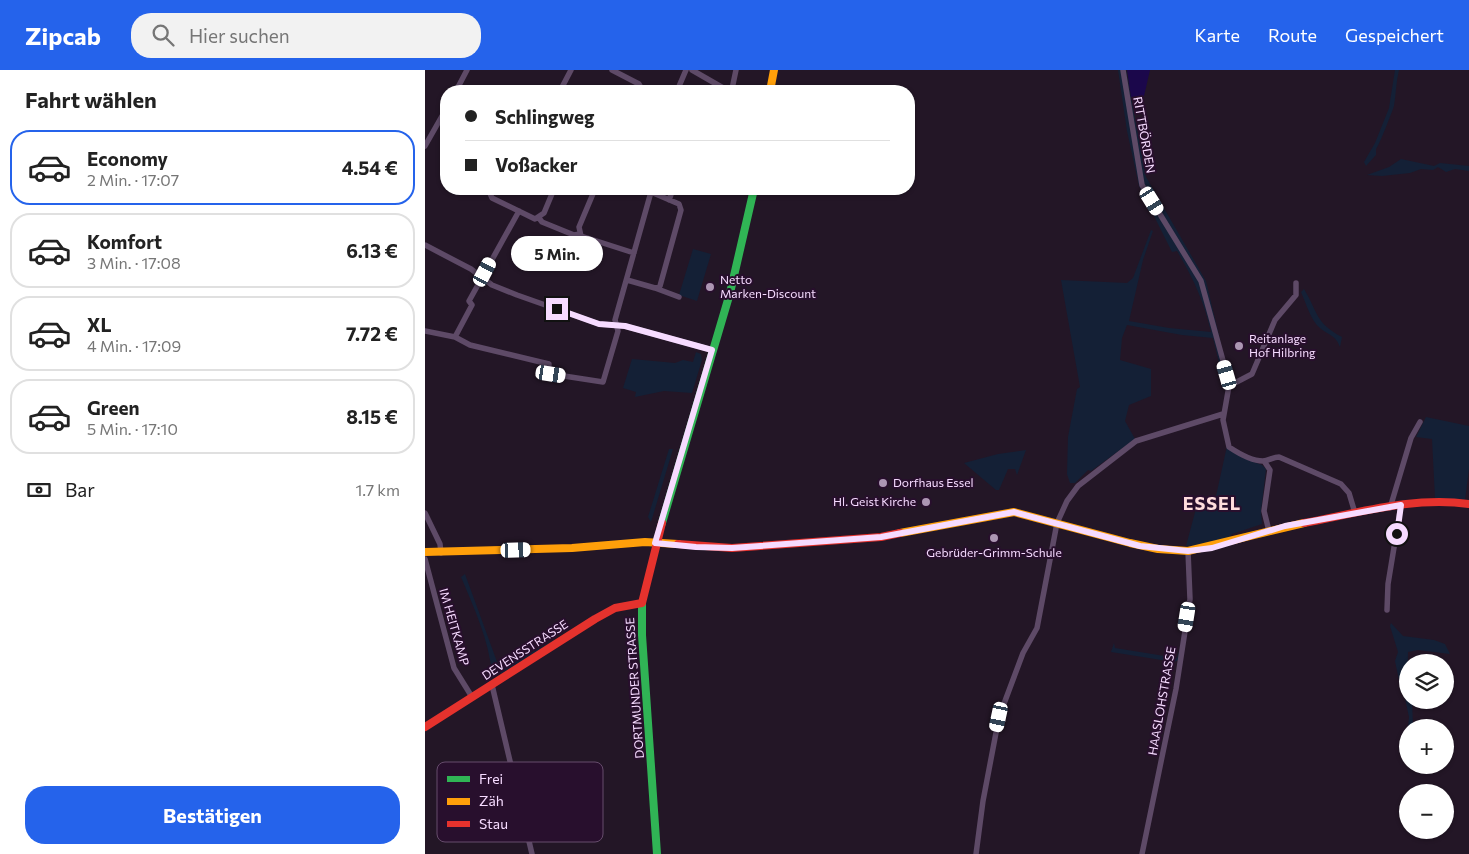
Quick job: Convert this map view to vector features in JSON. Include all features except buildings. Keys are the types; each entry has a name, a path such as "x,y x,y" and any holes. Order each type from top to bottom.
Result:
{"main road":[{"path":"771,85 774,70"},
{"name":"DORTMUNDER STRASSE","path":"657,854 642,635 642,603 655,543 742,251 753,195"},
{"path":"425,552 441,553 655,543 732,548 881,537 1012,512 1151,548 1188,551 1212,548 1269,530 1401,505 1431,500 1469,504"},
{"name":"DEVENSSTRASSE","path":"425,727 615,608 642,603"}],"street":[{"path":"459,85 467,70"},
{"path":"563,85 571,70"},
{"path":"612,70 640,85"},
{"path":"680,85 686,70"},
{"path":"692,70 718,85"},
{"path":"733,85 736,70"},
{"name":"RITTBÖRDEN","path":"1123,70 1143,185 1201,281 1229,386 1223,414 1229,447 1242,455 1265,461 1279,457 1302,469 1338,481 1349,493 1355,513"},
{"path":"425,146 440,120"},
{"path":"491,195 492,198 519,212 539,218 542,222 574,235 579,234"},
{"path":"539,218 544,213 552,195"},
{"path":"592,195 579,227 579,234 583,238 633,253"},
{"path":"425,331 455,337 470,345 549,364 548,372 551,374 603,382 618,331 616,325 633,253 651,195"},
{"path":"655,288 661,283 681,210 680,205 661,195"},
{"path":"669,200 671,195"},
{"path":"455,337 472,305 469,301 481,277 519,212"},
{"path":"425,246 471,269 492,285 517,295 599,324 616,325 712,350"},
{"path":"627,280 679,297"},
{"path":"1229,386 1252,374 1275,320 1296,295 1296,283"},
{"path":"976,854 983,801 999,717 1023,653 1037,628 1057,523 1067,501 1078,486 1136,441 1223,414"},
{"path":"1390,508 1411,438 1420,422"},
{"path":"1265,461 1269,470 1264,511 1269,530"},
{"path":"1387,610 1401,505"},
{"path":"425,512 441,553"},
{"name":"HAASLOHSTRASSE","path":"1142,854 1176,689 1190,599 1188,551"},
{"name":"IM HEITKAMP","path":"425,559 454,668 472,697"},
{"path":"492,684 510,762"}],"shaded area":[{"path":"1118,70 1126,70 1146,177 1206,281 1230,382 1224,383 1213,338 1182,335 1127,325 1122,338 1120,360 1151,369 1151,396 1129,405 1125,421 1135,439 1091,471 1088,470 1075,483 1070,483 1067,474 1068,437 1077,389 1080,387 1061,280 1127,283 1133,278 1151,230 1153,231 1143,260 1129,321 1169,328 1211,332 1205,310 1193,280 1177,251 1172,252 1139,186 1127,131"},
{"path":"1127,70 1150,70 1144,96 1131,97"},
{"path":"1395,70 1399,70 1394,106 1376,149 1376,155 1366,166 1364,162 1375,143 1389,108"},
{"path":"1401,159 1434,166 1440,163 1469,166 1469,171 1455,169 1446,172 1438,167 1433,170 1421,169 1410,173 1382,176 1367,175 1389,167"},
{"path":"693,249 711,254 697,301 679,295"},
{"path":"1304,289 1322,322 1342,337 1340,347 1334,337 1320,328 1314,321 1301,292"},
{"path":"696,352 701,354 702,360 692,393 664,391 635,397 636,392 623,388 632,359 675,363 683,360 693,362"},
{"path":"1426,417 1469,426 1469,469 1465,500 1435,498 1432,439 1416,437"},
{"path":"1227,446 1241,457 1262,465 1266,469 1261,511 1262,524 1232,534 1228,539 1186,546 1198,501 1216,496"},
{"path":"669,449 673,449 651,522 648,517"},
{"path":"1026,450 1017,475 1015,469 1008,469 999,490 996,490 964,463 998,454"},
{"path":"465,574 500,670 487,682 492,674 488,649 461,577"},
{"path":"1391,623 1403,636 1434,640 1445,644 1450,654 1418,650 1408,652 1408,654 1399,654 1399,680 1395,661 1398,652 1390,626"},
{"path":"554,640 501,674 500,670"},
{"path":"1182,642 1179,660 1174,662 1111,652 1114,643 1115,648 1177,658"},
{"path":"1407,709 1412,709 1413,719 1409,719"}],"traffic: fast":[{"path":"662,523 730,293 753,195"},
{"path":"642,603 642,635 657,854"}],"traffic: slow":[{"path":"771,85 774,70"},
{"path":"900,533 1014,512 1130,543 1158,549 1188,551 1304,523"},
{"path":"425,552 572,548 645,542 678,544"}],"traffic: jam":[{"path":"1304,523 1365,510 1407,504 1428,502 1469,504"},
{"path":"425,727 595,619 615,608 642,603 662,523"},
{"path":"678,544 732,548 881,537 900,533"}],"place":[{"name":"Netto Marken-Discount","path":"710,287"},
{"name":"Reitanlage Hof Hilbring","path":"1239,346"},
{"name":"Dorfhaus Essel","path":"883,483"},
{"name":"Hl. Geist Kirche","path":"926,502"},
{"name":"Gebrüder-Grimm-Schule","path":"994,538"}],"district":[{"name":"ESSEL","path":"1212,504"}],"route":[{"path":"557,309 599,324 625,326 712,350 655,543 732,548 881,537 1005,512 1014,512 1024,513 1140,546 1188,551 1212,548 1269,530 1322,518 1401,505 1397,534"}]}
